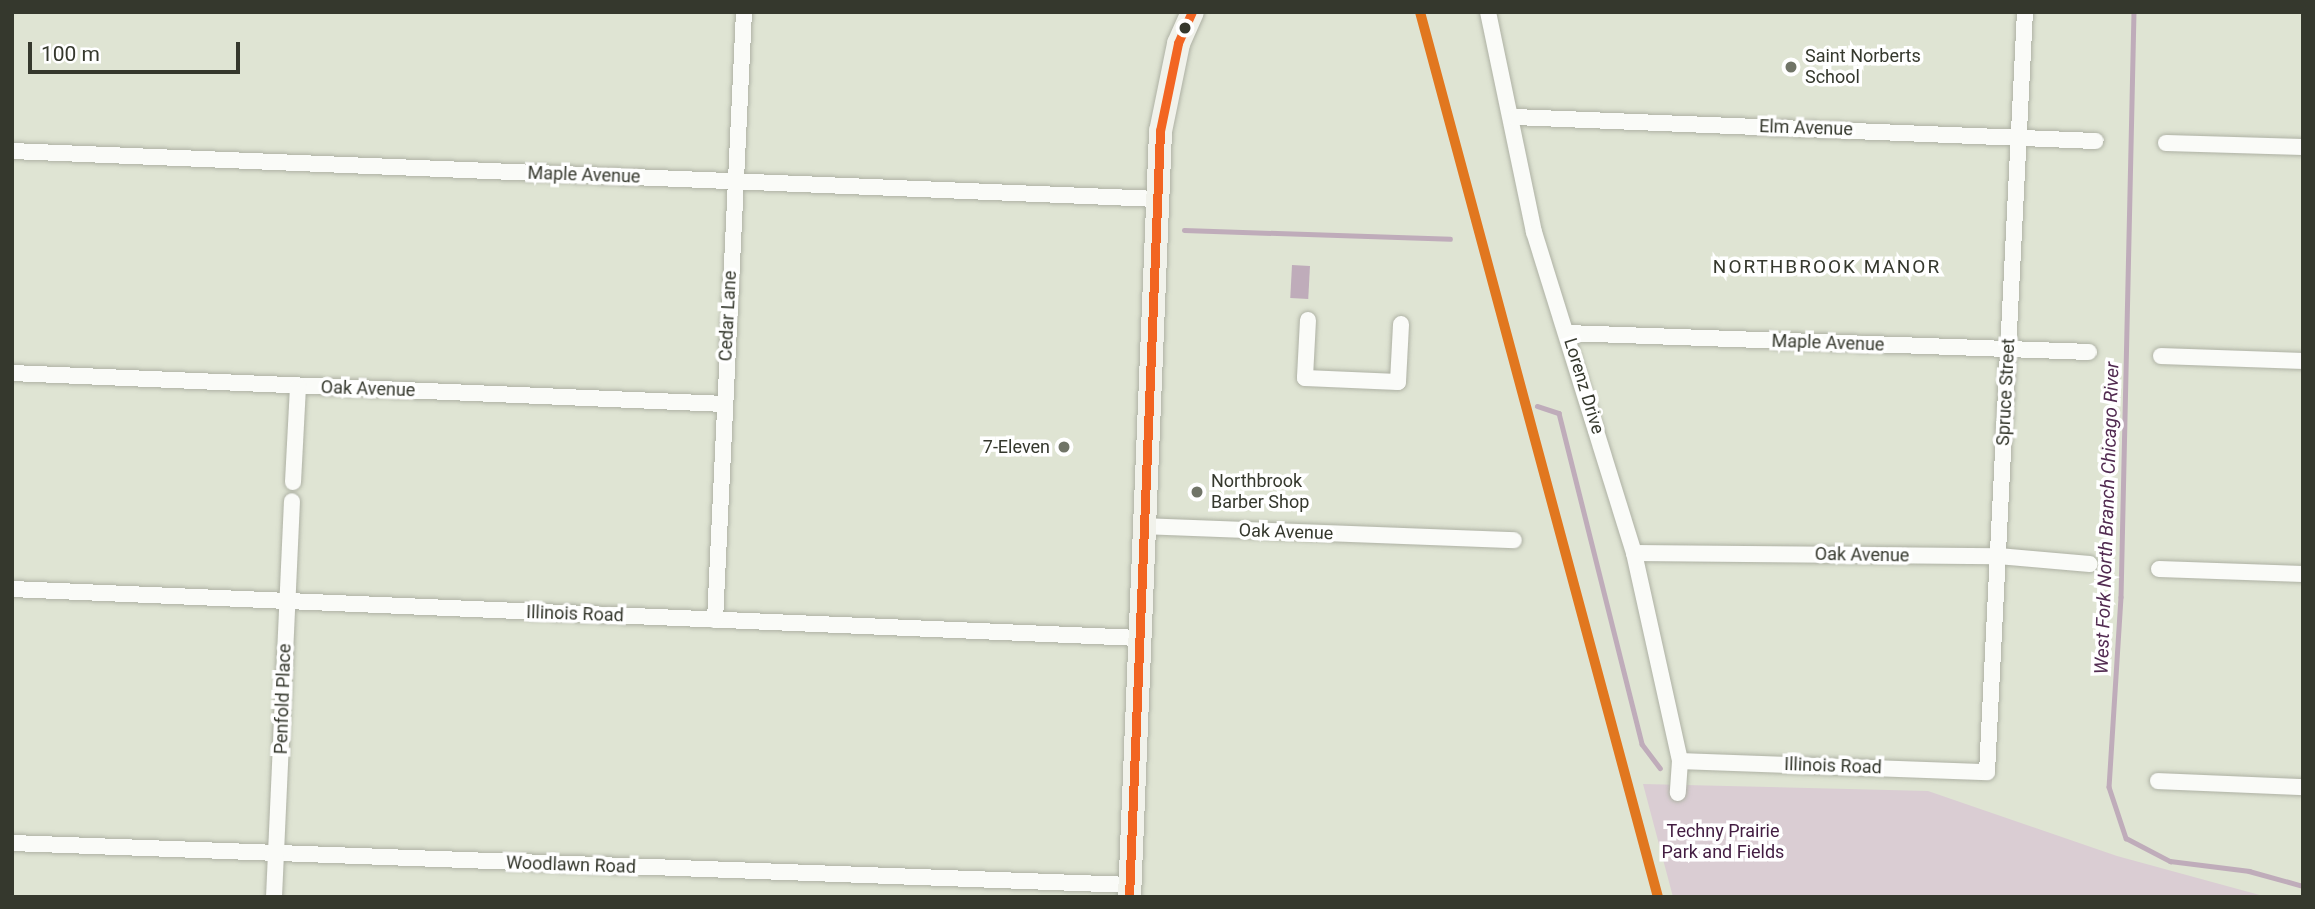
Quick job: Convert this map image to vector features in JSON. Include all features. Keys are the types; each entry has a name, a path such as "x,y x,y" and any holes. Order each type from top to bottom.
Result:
{"main road":[{"path":"1129,891 1156,199 1167,89 1192,12"}],"street":[{"name":"Cedar Lane","path":"715,620 744,12"},
{"name":"Lorenz Drive","path":"1488,12 1515,117 1534,232 1634,553 1680,761 1678,793"},
{"name":"Spruce Street","path":"1987,772 2025,12"},
{"name":"Elm Avenue","path":"1515,117 2096,141"},
{"path":"2166,143 2303,147"},
{"name":"Maple Avenue","path":"12,151 1156,199"},
{"path":"1308,320 1305,378 1359,381 1398,382 1401,324"},
{"name":"Maple Avenue","path":"1567,333 2089,352"},
{"path":"2161,356 2303,361"},
{"name":"Oak Avenue","path":"12,373 724,404"},
{"path":"293,482 298,386"},
{"name":"Penfold Place","path":"274,897 292,501"},
{"name":"Oak Avenue","path":"1142,526 1514,540"},
{"name":"Oak Avenue","path":"1634,553 1998,556 2090,564"},
{"path":"2159,569 2303,574"},
{"name":"Illinois Road","path":"12,589 1138,638"},
{"name":"Illinois Road","path":"1680,761 1987,772"},
{"path":"2158,781 2303,788"},
{"name":"Woodlawn Road","path":"12,843 1129,891"}],"green space":[{"name":"Techny Prairie Park and Fields","path":"1643,784 1928,791 2117,856 2267,897 1673,897"}],"shaded area":[{"path":"1292,265 1310,266 1308,299 1290,298"}],"waterway":[{"name":"West Fork North Branch Chicago River","path":"2134,12 2121,597 2109,787 2126,838 2170,861 2249,871 2303,886"},
{"path":"1184,230 1450,239"},
{"path":"1537,406 1559,413 1642,744 1660,768"}],"transit line":[{"path":"1129,897 1160,131 1178,43 1192,12"},
{"path":"1420,12 1658,897"}],"place":[{"name":"Saint Norberts School","path":"1791,67"},
{"name":"7-Eleven","path":"1064,447"},
{"name":"Northbrook Barber Shop","path":"1197,492"}],"district":[{"name":"NORTHBROOK MANOR","path":"1827,267"}]}
